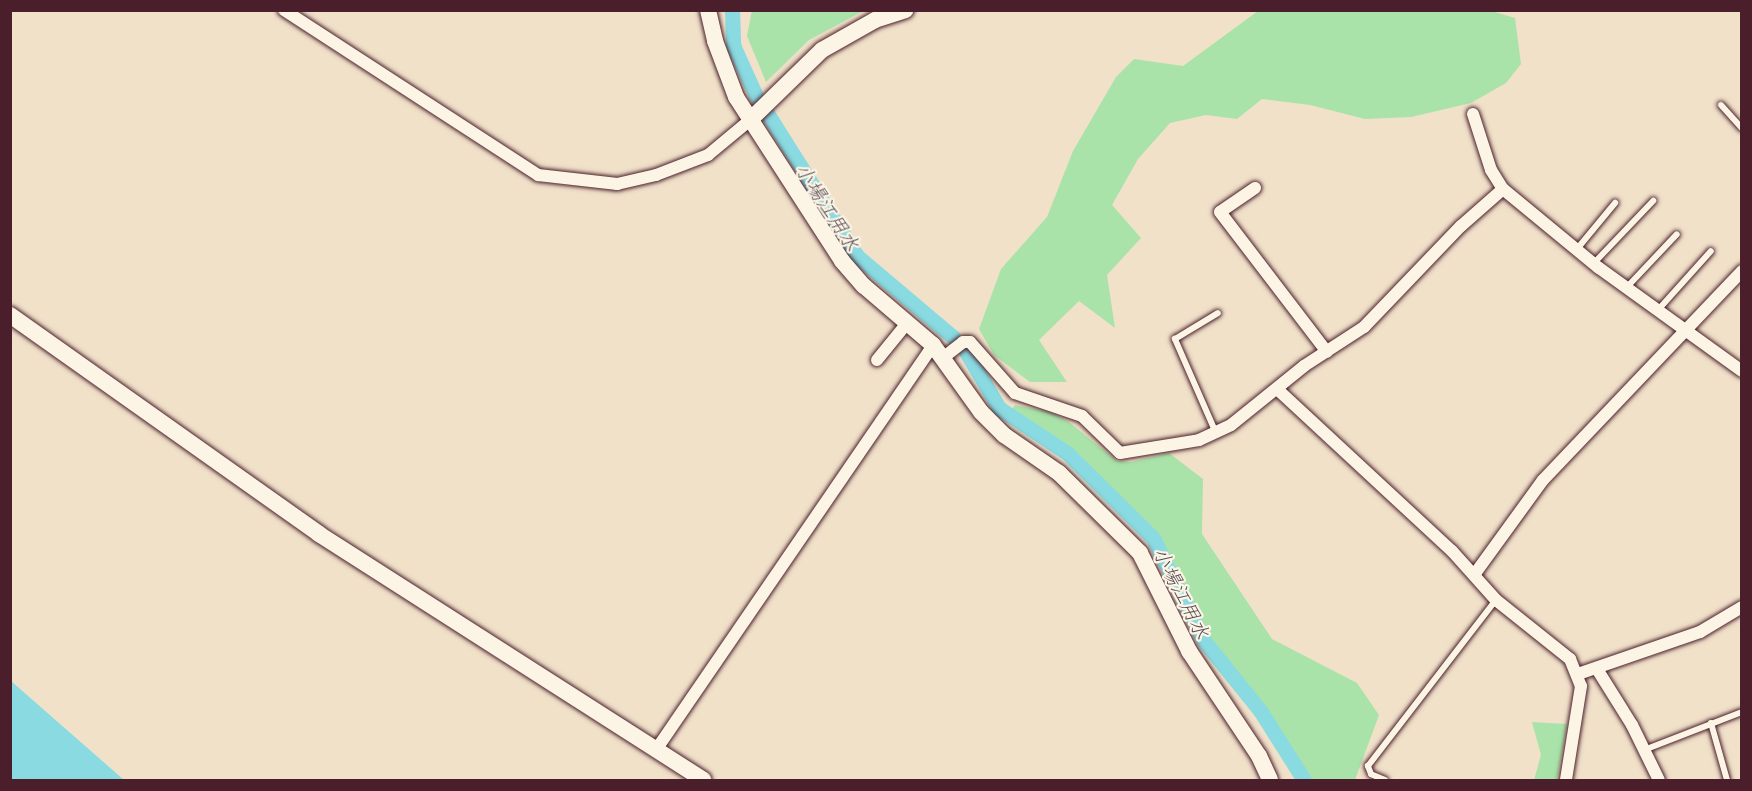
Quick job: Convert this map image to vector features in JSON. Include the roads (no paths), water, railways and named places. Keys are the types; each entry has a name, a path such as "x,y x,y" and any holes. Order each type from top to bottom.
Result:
{"street":[{"path":"284,10 538,175 617,184 656,175 708,155 750,120 822,50 875,20 905,10"},
{"path":"708,10 723,67 750,120 842,261 864,286 939,351 989,419 1059,473 1140,553 1189,651 1259,756 1270,780"},
{"path":"1473,114 1491,170 1503,189 1594,263 1628,286 1684,333 1742,371"},
{"path":"1256,188 1220,212 1327,352"},
{"path":"656,750 910,376 939,351 963,342 970,342 1015,393 1082,417 1120,453 1142,452 1217,433 1376,316 1461,226 1503,189"},
{"path":"1474,575 1544,480 1742,271"},
{"path":"10,315 319,534 703,780"},
{"path":"877,360 908,322"},
{"path":"1277,389 1474,575 1496,600 1556,645 1578,674 1578,713 1566,780"},
{"path":"1578,674 1700,632 1742,607"},
{"path":"1597,669 1659,780"}],"lane":[{"path":"1721,105 1742,128"},
{"path":"1594,263 1653,201"},
{"path":"1577,249 1615,203"},
{"path":"1628,286 1677,234"},
{"path":"1658,311 1711,251"},
{"path":"1217,433 1175,339 1218,314"},
{"path":"1385,780 1371,774 1368,766 1496,600"},
{"path":"1644,750 1742,712"},
{"path":"1711,723 1727,780"}],"water":[{"path":"11,681 124,780 11,780"}],"waterway":[{"name":"小場江用水","path":"732,10 733,45 756,96"},
{"name":"小場江用水","path":"767,113 857,256 954,338"},
{"name":"小場江用水","path":"965,350 999,408 1067,453 1153,538 1204,641 1261,712 1304,780"}]}
